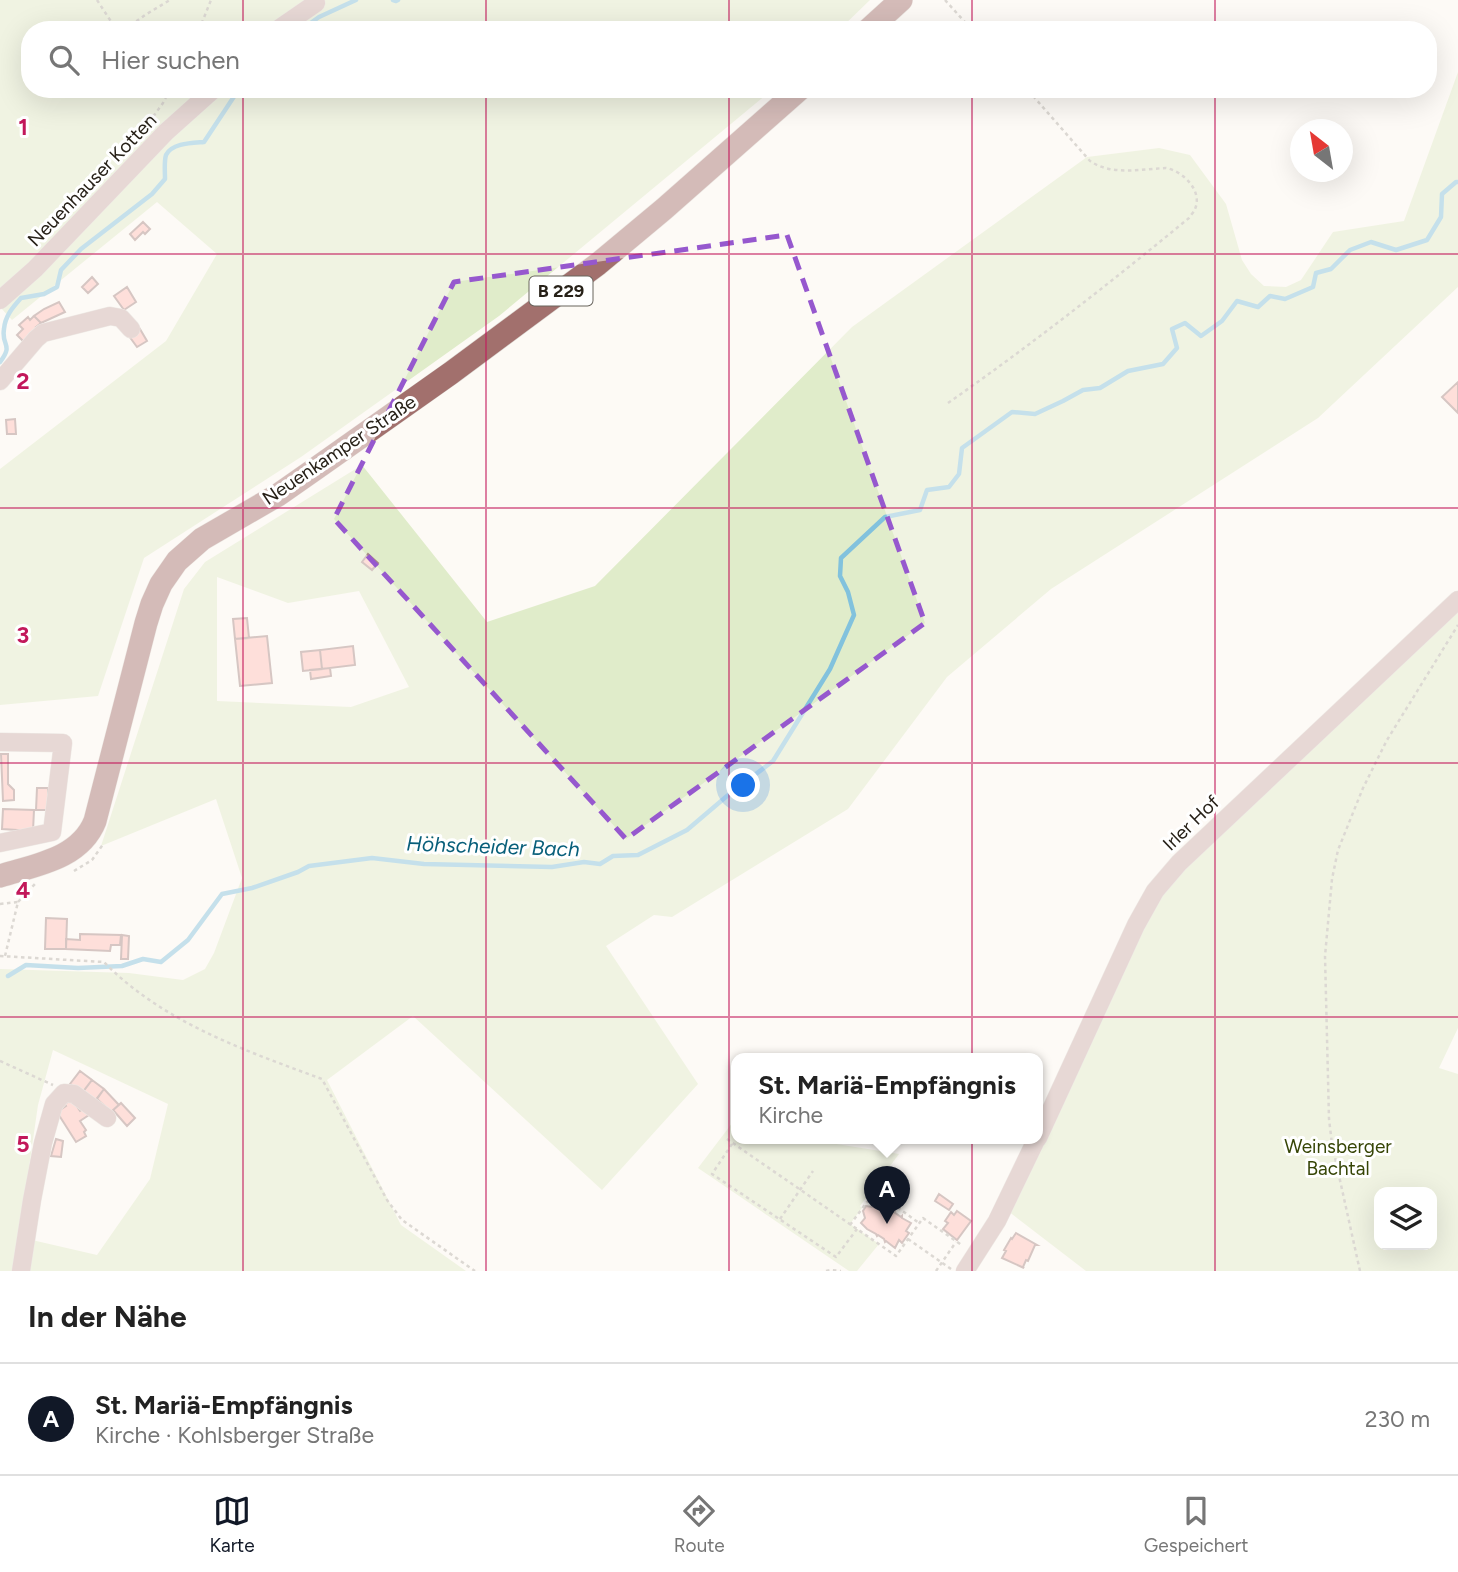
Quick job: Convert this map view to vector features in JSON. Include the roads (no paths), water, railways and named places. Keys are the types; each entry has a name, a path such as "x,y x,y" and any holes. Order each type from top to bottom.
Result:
{"main road":[{"path":"877,21 901,0"},
{"name":"Neuenkamper Straße","path":"0,876 56,858 78,845 91,830 152,604 167,574 184,554 216,530 278,495 318,467 598,264 790,98"}],"street":[{"path":"290,21 316,4"},
{"name":"Neuenhauser Kotten","path":"0,300 35,269 161,138 204,98"},
{"path":"0,381 43,333 110,316 121,318 131,329"},
{"name":"Irler Hof","path":"1043,1125 1136,925 1155,891 1179,863 1458,600"},
{"path":"0,742 63,743 52,832 0,843"},
{"path":"21,1271 43,1143 54,1104 64,1093 74,1094 107,1118"},
{"name":"Irler Hof","path":"965,1271 997,1221 1034,1144"}],"waterway":[{"path":"313,21 356,0"},
{"path":"393,0 398,0"},
{"path":"0,362 7,348 4,335 6,320 18,301 21,298 44,294 57,287 61,270 81,249 152,194 165,179 165,157 169,151 183,144 204,142 233,98"},
{"name":"Höhscheider Bach","path":"8,976 26,965 78,968 122,966 143,959 161,962 188,940 222,894 252,888 309,866 372,858 424,864 552,867 584,862 600,864 613,856 638,855 687,830 773,761 830,669 854,615 848,592 840,576 841,558 885,517 920,510 927,490 949,487 959,474 962,448 1012,412 1035,414 1083,390 1100,388 1128,371 1163,364 1177,348 1172,329 1185,323 1201,336 1222,321 1237,301 1258,307 1270,296 1285,299 1313,287 1316,273 1331,269 1350,250 1371,242 1396,250 1427,240 1441,217 1442,194 1458,182"}],"place":[{"name":"St. Mariä-Empfängnis","path":"887,1224"}],"park label":[{"name":"Weinsberger Bachtal","path":"1338,1157"}]}
